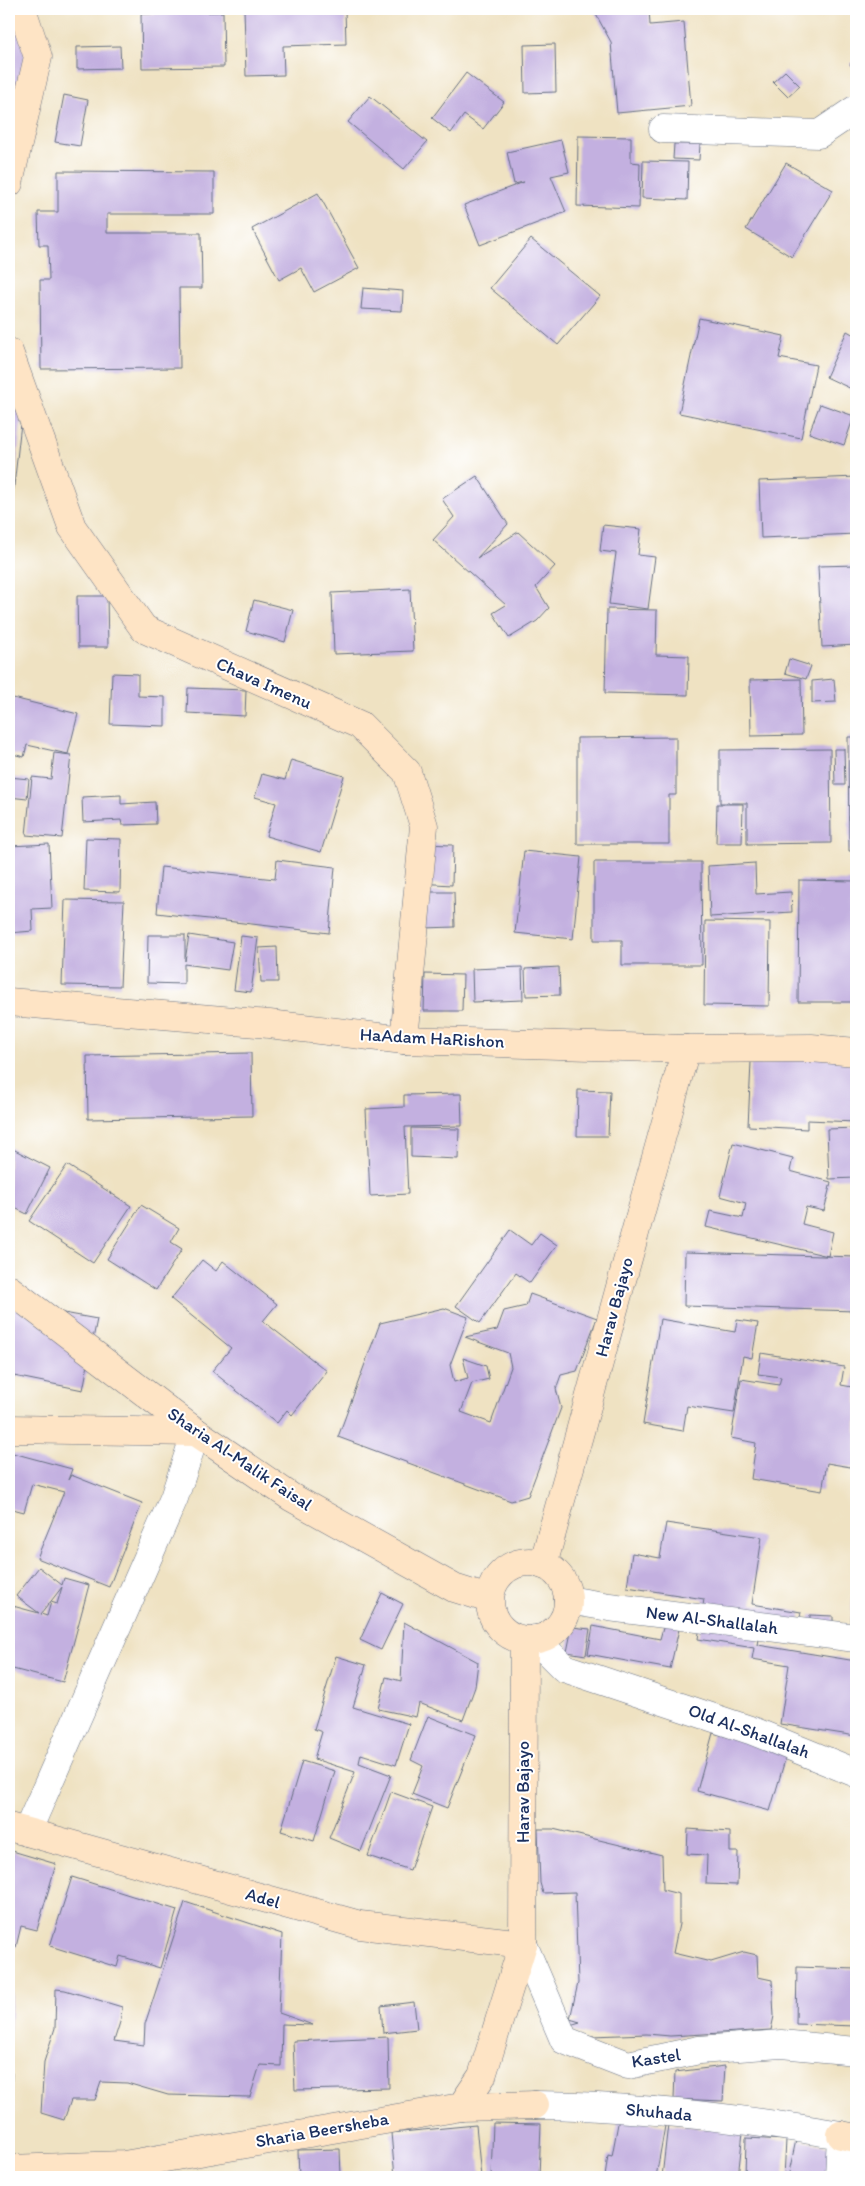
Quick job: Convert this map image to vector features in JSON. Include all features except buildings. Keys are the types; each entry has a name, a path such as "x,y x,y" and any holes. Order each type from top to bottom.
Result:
{"street":[{"path":"9,183 38,58 22,9"},
{"path":"664,129 819,134 856,109"},
{"name":"Chava Imenu","path":"9,352 72,527 144,629 360,725 407,772 424,826 404,1040"},
{"name":"HaAdam HaRishon","path":"9,1002 269,1024 404,1040 686,1048 811,1048 856,1052"},
{"name":"Harav Bajayo","path":"543,1565 686,1048"},
{"name":"Sharia Al-Malik Faisal","path":"9,1289 196,1432 291,1497 454,1588 489,1599"},
{"path":"9,1429 196,1432 174,1498 18,1829"},
{"path":"531,1562 543,1565 561,1578 568,1600 562,1622 546,1636 529,1639 503,1630 491,1611 489,1599 492,1587 498,1576 507,1568 519,1563 531,1562"},
{"name":"New Al-Shallalah","path":"568,1600 609,1607 856,1638"},
{"name":"Harav Bajayo","path":"523,1944 529,1639"},
{"name":"Old Al-Shallalah","path":"529,1639 564,1668 753,1730 856,1773"},
{"name":"Adel","path":"18,1829 360,1925 523,1944"},
{"path":"461,2107 482,2076 523,1944"},
{"name":"Kastel","path":"523,1944 564,2040 628,2065 700,2050 782,2044 856,2051"},
{"name":"Shuhada","path":"461,2107 584,2106 759,2122 849,2137"},
{"name":"Sharia Beersheba","path":"9,2169 124,2165 461,2107"},
{"path":"839,2177 849,2137"}]}
